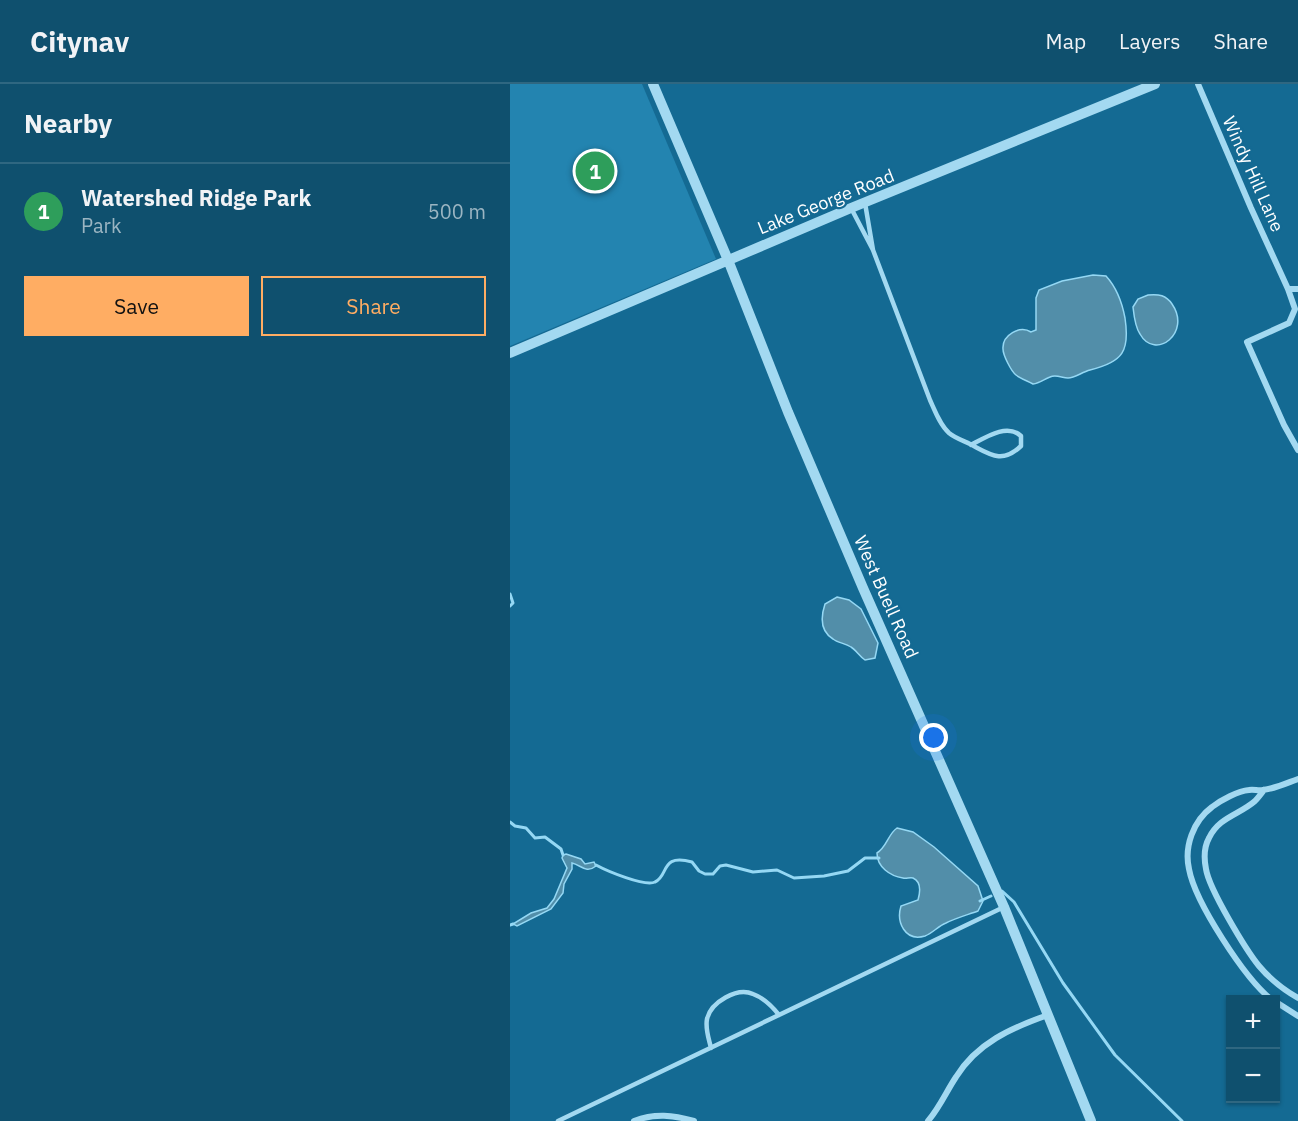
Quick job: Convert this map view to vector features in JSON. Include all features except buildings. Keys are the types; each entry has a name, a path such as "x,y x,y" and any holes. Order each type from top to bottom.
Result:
{"street":[{"name":"West Buell Road","path":"653,84 728,260 788,412 1004,907 1091,1121"},
{"name":"Lake George Road","path":"510,353 851,208 1155,84"},
{"name":"Windy Hill Lane","path":"1198,84 1295,309 1289,323 1247,342 1284,425 1298,450"},
{"path":"1288,289 1298,289"},
{"path":"1267,995 1250,979 1192,883 1188,856 1190,842 1201,817 1212,807 1248,790 1264,790 1298,779"},
{"path":"1264,790 1255,801 1219,824 1207,840 1204,855 1206,871 1214,892 1258,966 1275,982 1298,998"},
{"path":"1232,952 1244,944"},
{"path":"1280,1005 1298,1017"},
{"path":"928,1121 970,1058 1002,1034 1047,1015"},
{"path":"634,1121 646,1116 669,1115 694,1121"}],"lane":[{"path":"865,203 873,250"},
{"path":"851,208 873,250 930,400 942,424 950,433 971,445 991,456 1003,457 1013,453 1021,446 1021,436 1008,429 971,445"},
{"path":"558,1121 1004,907"},
{"path":"711,1048 707,1034 707,1020 721,1000 734,994 751,992 769,1004 779,1015"}],"shaded area":[{"path":"510,84 642,84 716,259 510,346"},
{"path":"1093,275 1106,276 1121,301 1126,329 1125,347 1122,353 1110,363 1071,378 1052,376 1033,384 1020,378 1006,359 1003,344 1005,339 1017,331 1036,330 1036,298 1039,290 1062,281"},
{"path":"1148,295 1165,297 1172,304 1177,315 1178,325 1175,333 1162,344 1154,345 1147,342 1136,325 1133,307 1138,299"},
{"path":"837,597 849,600 861,609 878,643 875,658 865,660 853,648 835,640 826,632 822,618 825,604"},
{"path":"897,828 913,832 934,847 978,886 983,901 978,911 943,924 925,936 912,936 907,933 901,924 901,906 918,900 919,885 913,878 898,877 885,870 879,863 877,853"},
{"path":"566,854 581,859 585,864 594,862 596,866 586,869 572,863 563,893 551,909 517,926 513,924 531,913 547,908 554,899 567,868 562,858"}],"waterway":[{"path":"510,594 513,603 510,606"},
{"path":"510,822 515,826 526,828 535,838 545,837 561,849 563,855"},
{"path":"596,865 626,878 650,883 659,879 667,866 675,860 692,862 699,871 705,874 713,874 720,866 726,865 753,872 777,870 794,878 824,876 848,871 865,858 879,858"},
{"path":"1002,891 1014,902 1063,983 1115,1055 1182,1121"},
{"path":"980,901 991,896"}],"place":[{"name":"Watershed Ridge Park","path":"595,171"}]}
